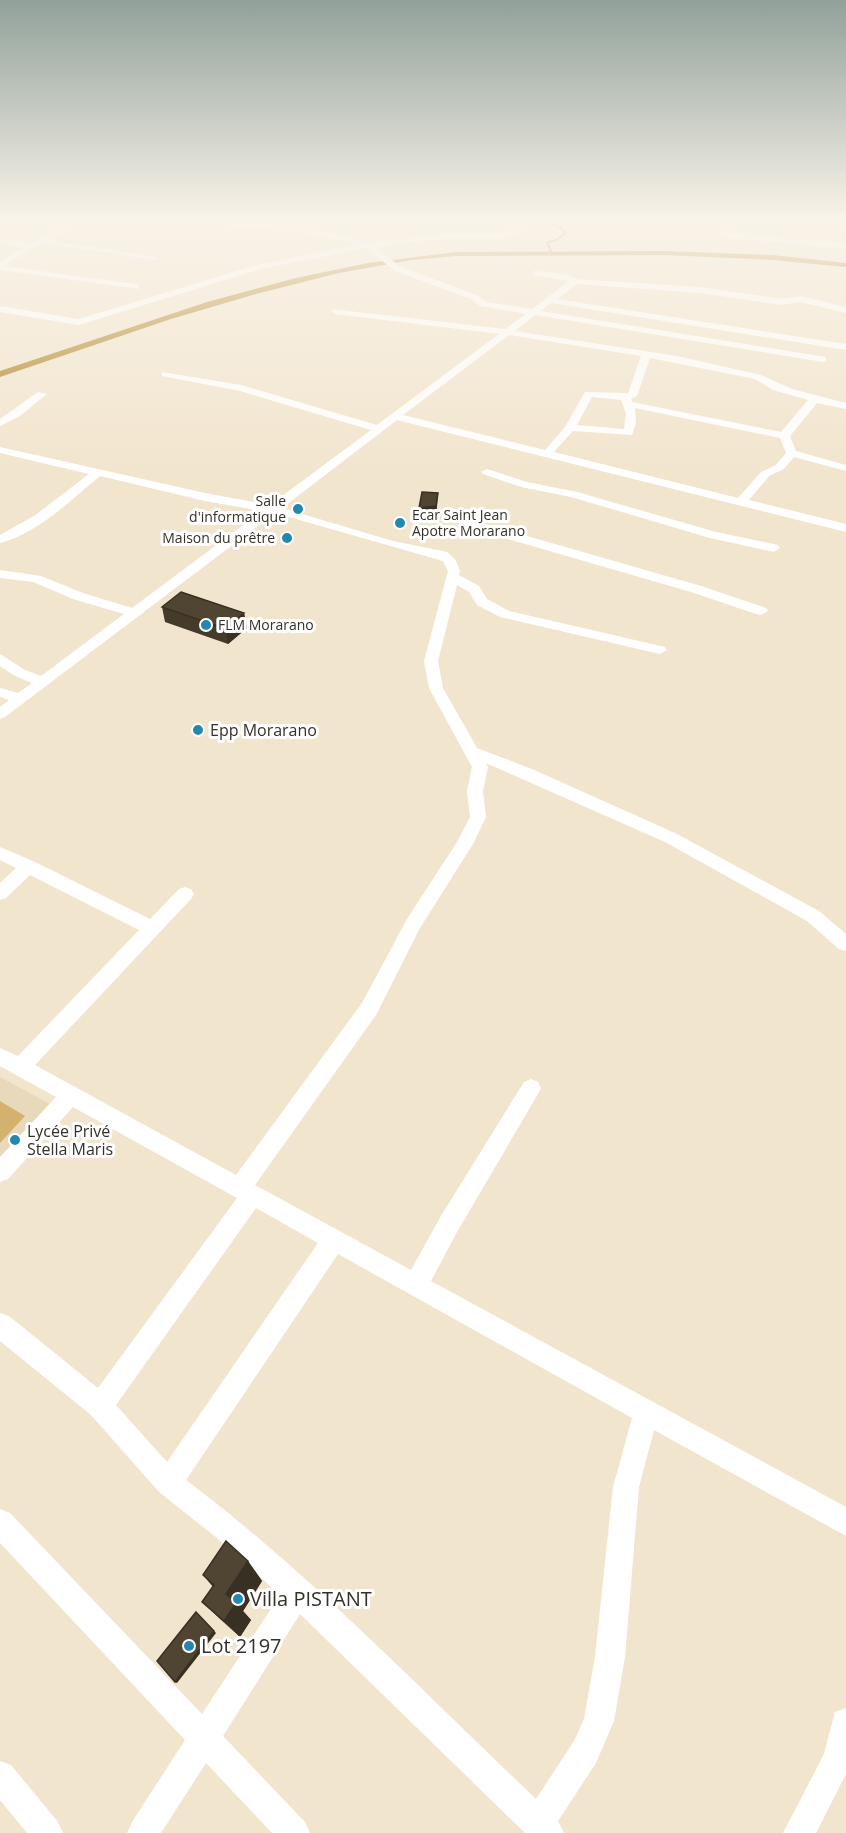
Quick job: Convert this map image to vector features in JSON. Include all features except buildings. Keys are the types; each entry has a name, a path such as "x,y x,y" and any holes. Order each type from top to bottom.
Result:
{"street":[{"path":"0,309 79,322 146,302"},
{"path":"480,302 533,314 823,359"},
{"path":"0,714 393,416 533,314 546,302"},
{"path":"558,302 846,347"},
{"path":"811,302 846,310"},
{"path":"334,311 506,332 677,358 758,377 764,382 815,399 846,406"},
{"path":"627,401 632,396 643,354 636,341 639,330"},
{"path":"677,358 688,338"},
{"path":"165,374 241,388 330,414 349,422 378,428"},
{"path":"0,423 42,394"},
{"path":"547,454 570,428 589,394 784,436"},
{"path":"784,436 815,399"},
{"path":"570,428 628,433 631,423 627,401"},
{"path":"393,416 845,526"},
{"path":"784,436 792,453 846,468"},
{"path":"0,450 205,497 273,509 391,544 443,555 449,559 453,577 431,661 436,688 480,767 476,791 478,817 465,844 413,924 369,1009 100,1406"},
{"path":"741,502 765,474 780,467 792,453"},
{"path":"487,472 525,485 573,494 714,535 774,548"},
{"path":"0,539 10,536 46,513 97,473"},
{"path":"464,522 696,589 761,611"},
{"path":"0,574 36,579 78,596 133,613"},
{"path":"453,577 474,590 482,602 505,614 660,650"},
{"path":"0,658 9,668 28,677 44,681"},
{"path":"0,692 20,699"},
{"path":"472,752 526,772 671,838 813,916 846,944"},
{"path":"0,853 153,929"},
{"path":"0,893 29,866"},
{"path":"185,894 153,929 10,1062 846,1522"},
{"path":"416,1285 449,1224 531,1088"},
{"path":"0,1172 71,1095"},
{"path":"168,1483 334,1240"},
{"path":"0,1324 100,1406 168,1483 227,1528 298,1592 543,1829 585,1752 599,1721 610,1657 626,1487 646,1412"},
{"path":"0,1523 294,1833"},
{"path":"143,1833 298,1592"},
{"path":"799,1833 837,1758 846,1723"},
{"path":"0,1776 47,1833"}],"shaded area":[{"name":"Lycée Privé Stella Maris","path":"0,1077 59,1109 0,1171"},
{"path":"0,1101 25,1116 0,1143"}],"waterway":[{"path":"0,374 219,302"}],"place":[{"name":"Salle d'informatique","path":"298,509"},
{"name":"Ecar Saint Jean Apotre Morarano","path":"400,523"},
{"name":"Maison du prêtre","path":"287,538"},
{"name":"FLM Morarano","path":"206,625"},
{"name":"Epp Morarano","path":"198,730"},
{"name":"Lycée Privé Stella Maris","path":"15,1140"},
{"name":"Villa PISTANT","path":"238,1599"},
{"name":"Lot 2197","path":"189,1646"}]}
